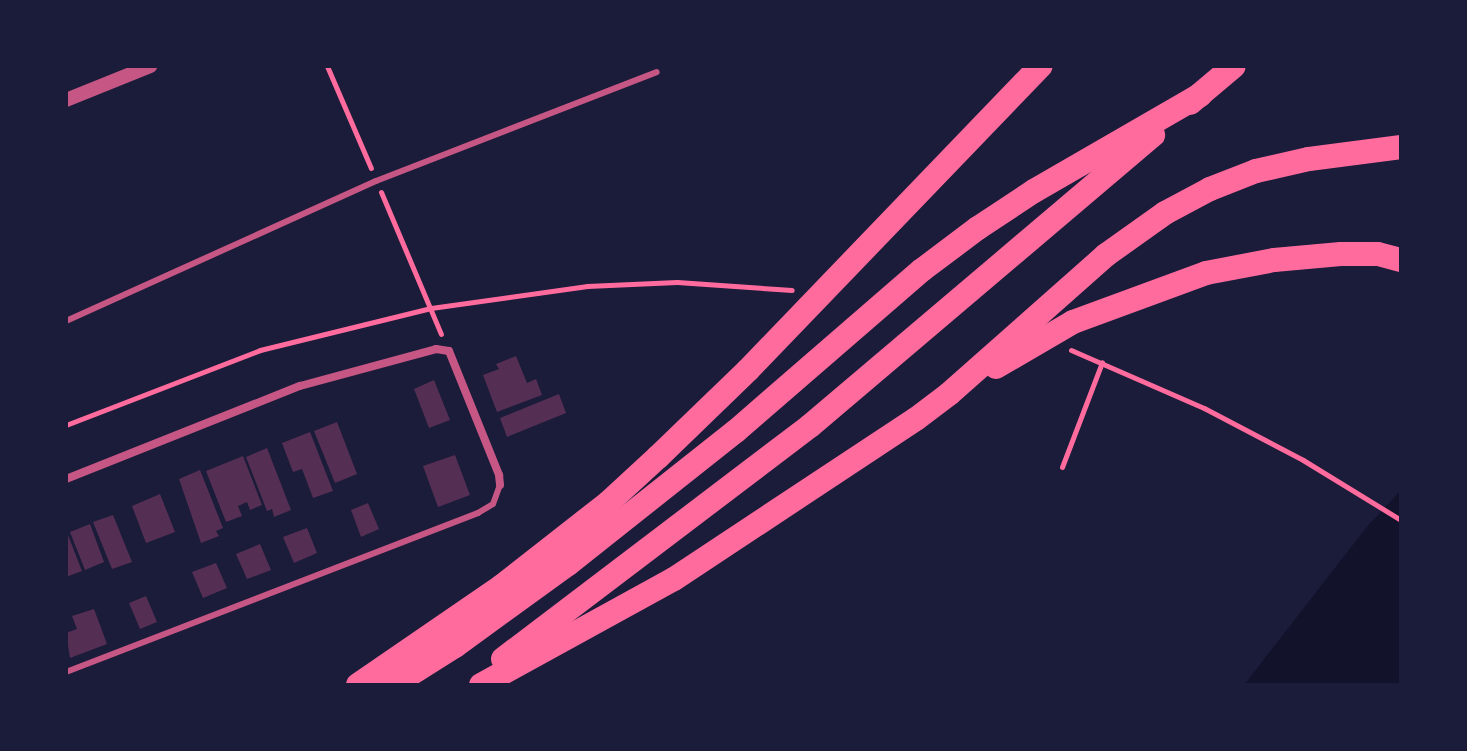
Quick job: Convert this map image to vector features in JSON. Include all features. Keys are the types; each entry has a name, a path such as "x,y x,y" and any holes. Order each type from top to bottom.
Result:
{"highway":[{"path":"358,685 502,586 609,502 770,348 1041,66"},
{"path":"469,685 810,426 1234,66"},
{"path":"393,685 455,646 568,564 736,431 922,270 978,228 1034,191 1200,95"},
{"path":"949,394 1106,255 1165,213 1210,189 1256,171 1309,159 1401,147"},
{"path":"481,685 674,579 949,394 1073,322 1206,273 1274,260 1378,254 1401,260"}],"street":[{"path":"66,100 150,66"},
{"path":"66,479 300,386 436,349 449,351 499,475 500,485"}],"lane":[{"path":"66,321 376,181 657,72"},
{"path":"66,672 478,513 493,504 500,485"}],"path":[{"path":"66,425 260,350 431,308 587,286 677,282 772,288"},
{"path":"431,308 443,338"},
{"path":"1062,467 1102,362 1204,408 1303,460 1401,520"}],"shaded area":[{"path":"1401,490 1401,685 1244,685 1366,528"}],"building":[{"path":"516,356 527,383 536,379 542,395 497,412 483,375 499,369 496,364"},
{"path":"434,380 450,420 429,428 414,389"},
{"path":"559,394 566,413 507,437 500,418"},
{"path":"337,422 357,474 335,483 314,431"},
{"path":"310,432 333,491 313,498 302,469 293,472 282,443"},
{"path":"267,448 291,510 274,517 272,509 267,511 246,457"},
{"path":"455,455 470,495 438,507 423,466"},
{"path":"243,456 262,505 250,510 247,502 238,506 242,516 226,522 206,471"},
{"path":"200,470 223,528 216,531 219,536 201,543 179,479"},
{"path":"160,494 175,532 146,543 132,506"},
{"path":"368,503 379,529 361,537 351,510"},
{"path":"113,515 132,562 112,569 93,522"},
{"path":"90,524 104,562 85,570 70,532"},
{"path":"307,528 317,553 294,563 283,537"},
{"path":"66,530 82,571 66,577"},
{"path":"260,544 271,570 247,579 236,554"},
{"path":"216,563 227,588 203,598 192,572"},
{"path":"146,596 157,622 140,629 129,603"},
{"path":"94,609 107,644 70,658 66,633 77,629 72,616"}]}
